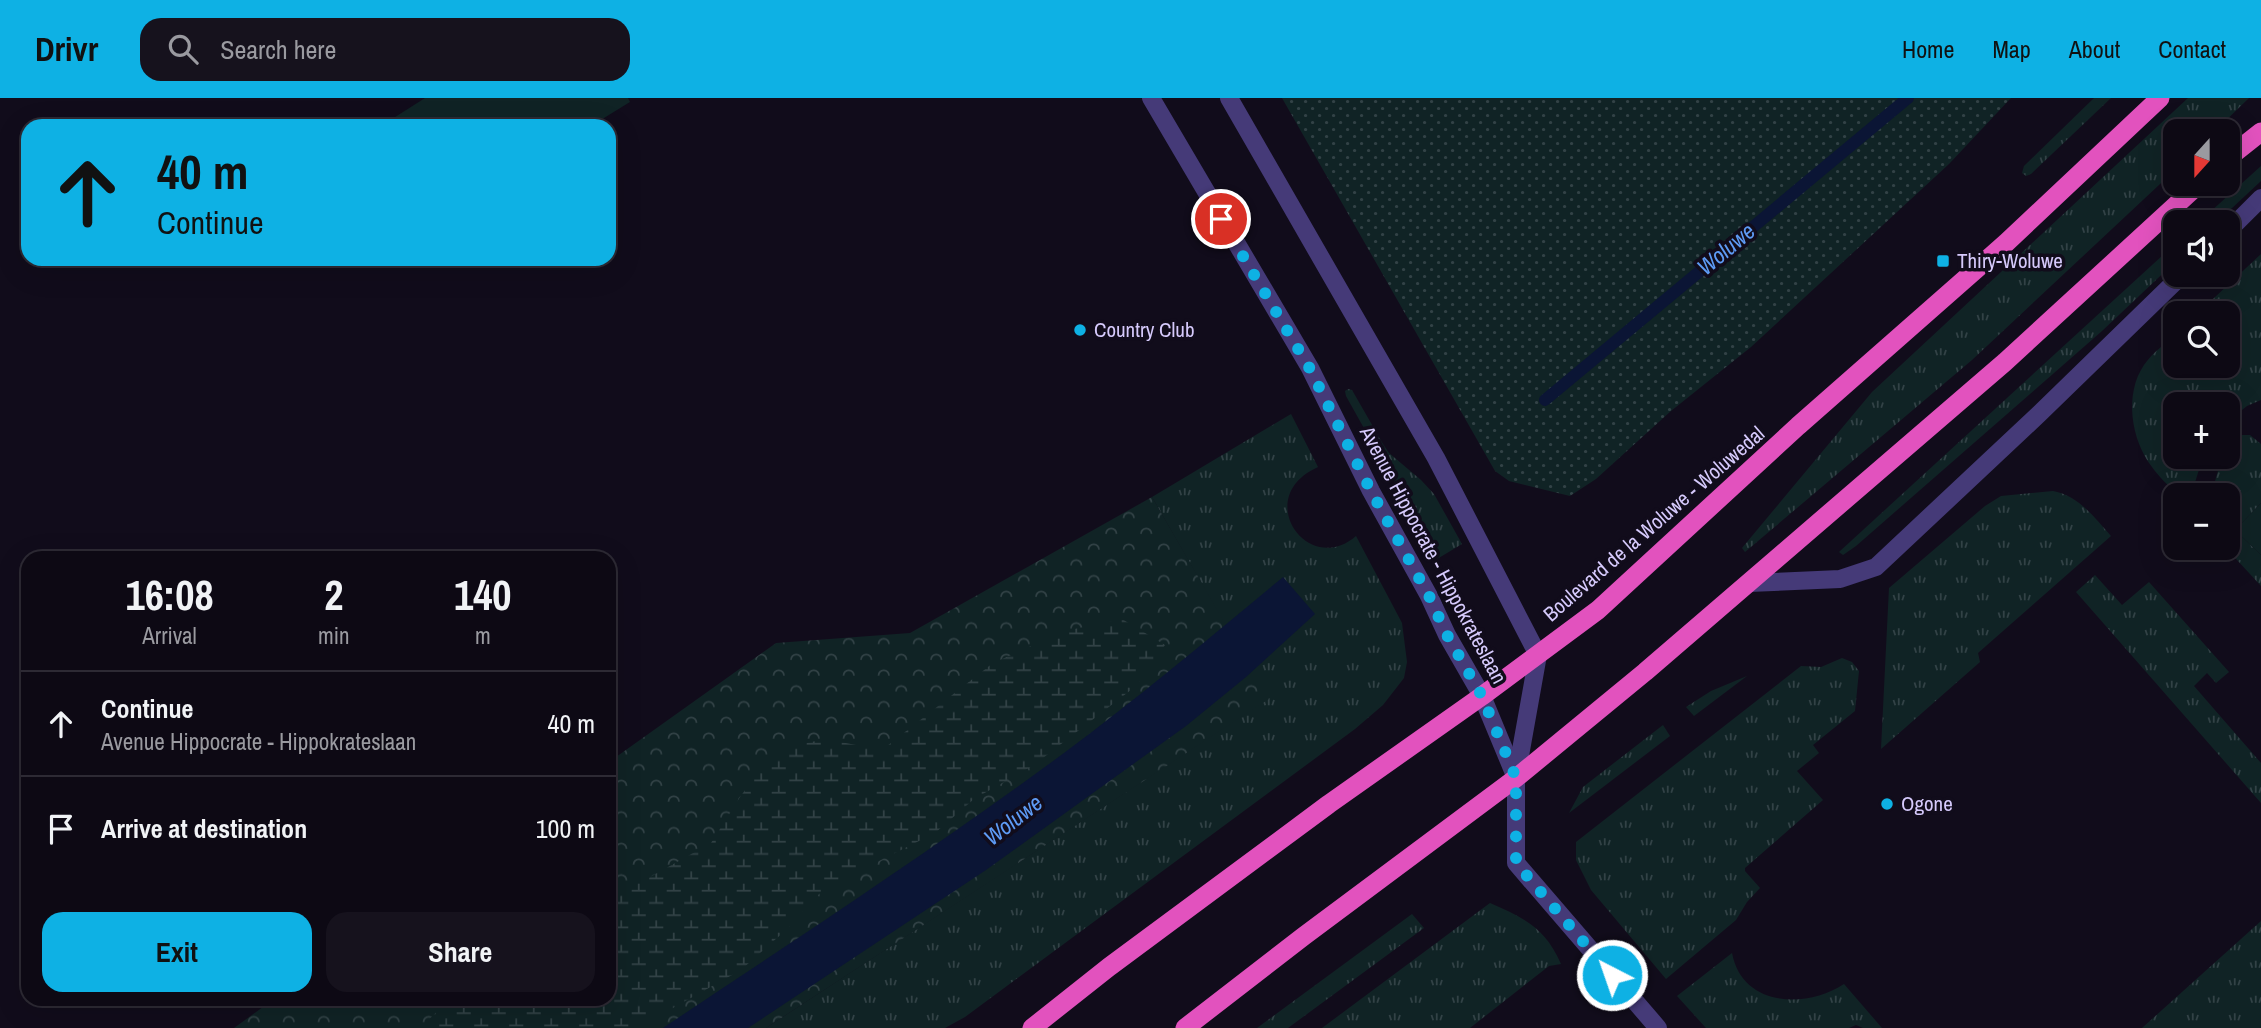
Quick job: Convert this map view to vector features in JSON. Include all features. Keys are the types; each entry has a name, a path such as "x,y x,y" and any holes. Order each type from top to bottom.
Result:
{"highway":[{"name":"Boulevard de la Woluwe - Woluwedal","path":"1032,1028 1329,804 1598,610 1798,426 2006,243 2160,98"},
{"path":"2240,149 2261,132"},
{"path":"1185,1028 1516,778 1749,583 2005,362 2186,196"}],"street":[{"name":"Avenue Hippocrate - Hippokrateslaan","path":"1151,98 1310,369 1371,491 1482,696 1516,778"},
{"path":"1229,98 1436,458 1538,655"},
{"path":"2240,218 2261,198"},
{"path":"1749,583 1840,579 1877,567 2170,287"},
{"name":"Avenue Hippocrate - Hippokrateslaan","path":"1516,778 1538,655"},
{"path":"1516,778 1516,863 1658,1028"}],"green space":[{"path":"425,98 628,98 630,102 602,119 392,119"},
{"path":"1282,98 2011,98 1949,164 1751,347 1671,411 1596,479 1570,496 1509,481 1495,471"},
{"path":"2094,98 2111,98 2031,174 2026,176 2022,173 2024,166"},
{"path":"2188,98 2249,98 2227,119 2165,119"},
{"path":"2163,121 2163,181 1972,360 1745,552 1742,548 1872,392"},
{"path":"2261,166 2261,181 2230,210 2212,210 2228,196 2240,196 2240,185"},
{"path":"2261,254 2261,400 2240,412 2240,392 2163,392 2163,469 2199,469 2195,483 2166,483 2145,456 2135,431 2132,403 2138,377 2144,365 2163,346 2163,378 2240,378 2240,301 2211,301 2226,287 2240,287 2240,274"},
{"path":"2163,255 2163,273 2102,331 1856,546 1843,555 1839,552"},
{"path":"1352,390 1389,453 1434,494 1462,544 1437,559 1346,396 1345,391"},
{"path":"1291,414 1318,467 1298,480 1289,496 1288,513 1294,528 1305,541 1320,547 1338,546 1356,536 1402,623 1407,662 1404,678 1383,705 1355,729 965,1017 945,1028 766,1028 1268,699 1152,497"},
{"path":"2250,435 2261,444 2261,503 2240,525 2240,483 2214,483 2219,469 2240,469 2240,437"},
{"path":"2053,491 2078,502 2111,536 1978,653 1980,662 1881,749 1889,588 1985,506 2001,496"},
{"path":"1152,497 1269,699 766,1028 234,1028 264,1006 616,1006 616,757 776,643 910,633"},
{"path":"2261,503 2261,555 2240,535 2240,525"},
{"path":"2240,535 2261,555 2261,586 2237,560 2240,560"},
{"path":"2095,575 2122,605 2149,582 2229,672 2216,683 2207,673 2194,686 2261,763 2261,803 2076,592"},
{"path":"1122,619 1165,645 1136,686 1034,765 974,799 935,833 820,893 786,930 741,970 637,1028 420,1028 443,1006 616,1006 616,888 643,881 711,843 740,797 775,750 825,739 882,750 993,663 1065,631"},
{"path":"1842,658 1852,662 1859,671 1855,711 1813,745 1819,753 1797,771 1823,800 1745,868 1760,888 1736,920 1666,979 1591,890 1576,860 1576,842 1801,666 1821,667"},
{"path":"1747,676 1694,716 1686,707 1711,691"},
{"path":"1663,725 1670,736 1569,813 1583,787"},
{"path":"1490,903 1532,925 1548,941 1561,964 1549,966 1470,1028 1322,1028"},
{"path":"1412,914 1424,928 1288,1028 1257,1028"},
{"path":"2261,921 2261,1028 2142,1028"},
{"path":"1732,953 1738,971 1748,984 1762,993 1778,998 1812,997 1844,984 1882,1028 1863,1028 1856,1025 1849,1028 1706,1028 1677,996"}],"water":[{"path":"1283,577 1315,614 1246,677 1186,726 986,870 748,1028 663,1028 1015,789 1120,710"}],"waterway":[{"name":"Woluwe","path":"1545,400 1908,98"}],"place":[{"name":"Thiry-Woluwe","path":"1943,261"},
{"name":"Country Club","path":"1080,330"},
{"name":"Ogone","path":"1887,804"}],"route":[{"path":"1221,219 1310,369 1371,491 1482,696 1516,778 1516,863 1612,975"}]}
